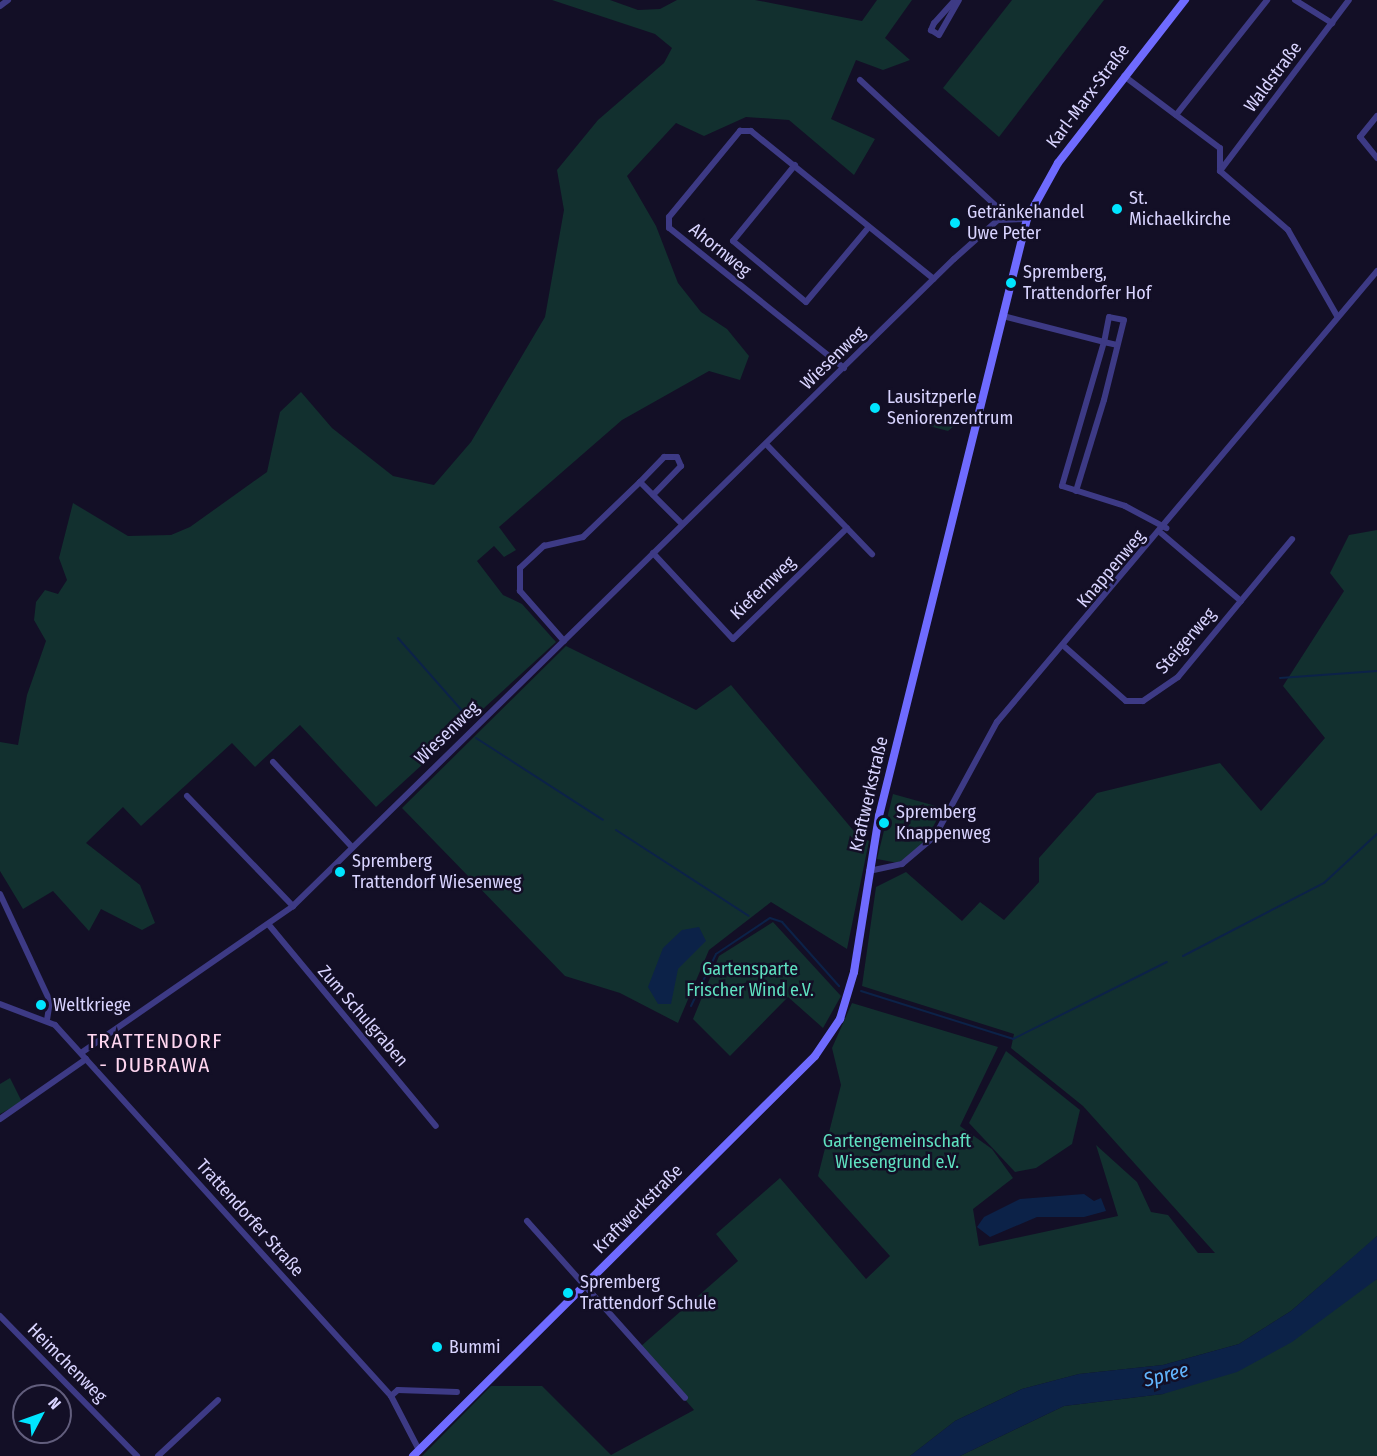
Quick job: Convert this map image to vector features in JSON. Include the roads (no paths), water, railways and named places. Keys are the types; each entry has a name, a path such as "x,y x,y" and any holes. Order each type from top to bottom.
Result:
{"main road":[{"name":"Karl-Marx-Straße","path":"1027,219 1043,185 1124,75 1185,0"},
{"name":"Kraftwerkstraße","path":"416,1453 831,1036 850,988 869,871 1027,219"}],"street":[{"path":"0,6 8,0"},
{"path":"957,0 939,35 931,30 933,23 957,0"},
{"path":"1176,115 1267,0"},
{"path":"1295,0 1332,23"},
{"name":"Waldstraße","path":"1220,171 1349,0"},
{"path":"1124,75 1220,148 1220,171 1288,230 1337,316"},
{"path":"860,81 1007,216 1027,219"},
{"path":"1377,116 1360,137 1377,158"},
{"name":"Ahornweg","path":"795,165 751,131 740,131 669,217 669,228 844,368"},
{"path":"869,227 806,302 733,241 795,165 934,279"},
{"name":"Wiesenweg","path":"81,1053 269,925 293,906 934,279 1007,216"},
{"name":"Knappenweg","path":"869,871 892,869 925,848 997,722 1065,647 1164,530 1337,316 1377,271"},
{"path":"1003,316 1117,345"},
{"path":"1109,317 1124,320 1104,400 1076,491 1062,486 1104,342 1109,317"},
{"path":"1089,396 1104,400"},
{"path":"766,444 872,554"},
{"path":"564,641 520,591 520,568 544,546 583,537 664,457 676,457 681,466 653,495"},
{"path":"1070,462 1084,466"},
{"path":"640,482 682,524"},
{"name":"Steigerweg","path":"1076,491 1125,506 1164,530 1241,601"},
{"name":"Kiefernweg","path":"652,553 733,639 847,528"},
{"name":"Steigerweg","path":"1065,647 1126,701 1143,701 1178,677 1292,539"},
{"path":"273,762 352,847"},
{"path":"187,796 293,906"},
{"path":"0,894 50,1001 47,1019 0,1004"},
{"name":"Zum Schulgraben","path":"269,925 436,1126"},
{"name":"Trattendorfer Straße","path":"47,1019 81,1053 392,1396 416,1453"},
{"path":"0,1119 86,1059"},
{"path":"527,1221 685,1398"},
{"name":"Heimchenweg","path":"0,1316 137,1456"},
{"path":"392,1396 398,1390 458,1392"},
{"path":"158,1456 218,1400"}],"water":[{"path":"699,927 706,941 678,969 671,1004 658,1004 648,987 663,948 682,930"},
{"path":"1084,1194 1094,1201 1101,1198 1106,1211 1084,1217 1037,1217 990,1237 977,1227 984,1217 1020,1199"},
{"name":"Spree","path":"1377,1236 1377,1279 1292,1342 1237,1372 1163,1394 1064,1406 960,1456 910,1456 955,1421 1022,1389 1079,1374 1163,1365 1239,1344 1291,1311"}],"waterway":[{"path":"398,638 465,714 459,720"},
{"path":"1280,678 1377,671"},
{"path":"476,738 603,820"},
{"path":"616,830 749,916"},
{"path":"1183,956 1324,883 1377,834"},
{"path":"691,1006 716,954 770,918 782,922 839,986"},
{"path":"861,991 1013,1039 1167,962"}],"place":[{"name":"St. Michaelkirche","path":"1117,209"},
{"name":"Getränkehandel Uwe Peter","path":"955,223"},
{"name":"Spremberg, Trattendorfer Hof","path":"1011,283"},
{"name":"Lausitzperle Seniorenzentrum","path":"875,408"},
{"name":"Spremberg Knappenweg","path":"884,823"},
{"name":"Spremberg Trattendorf Wiesenweg","path":"340,872"},
{"name":"Weltkriege","path":"41,1005"},
{"name":"Spremberg Trattendorf Schule","path":"568,1293"},
{"name":"Bummi","path":"437,1347"}],"district":[{"name":"TRATTENDORF - DUBRAWA","path":"155,1053"}],"park label":[{"name":"Gartensparte Frischer Wind e.V.","path":"750,980"},
{"name":"Gartengemeinschaft Wiesengrund e.V.","path":"897,1152"}]}
